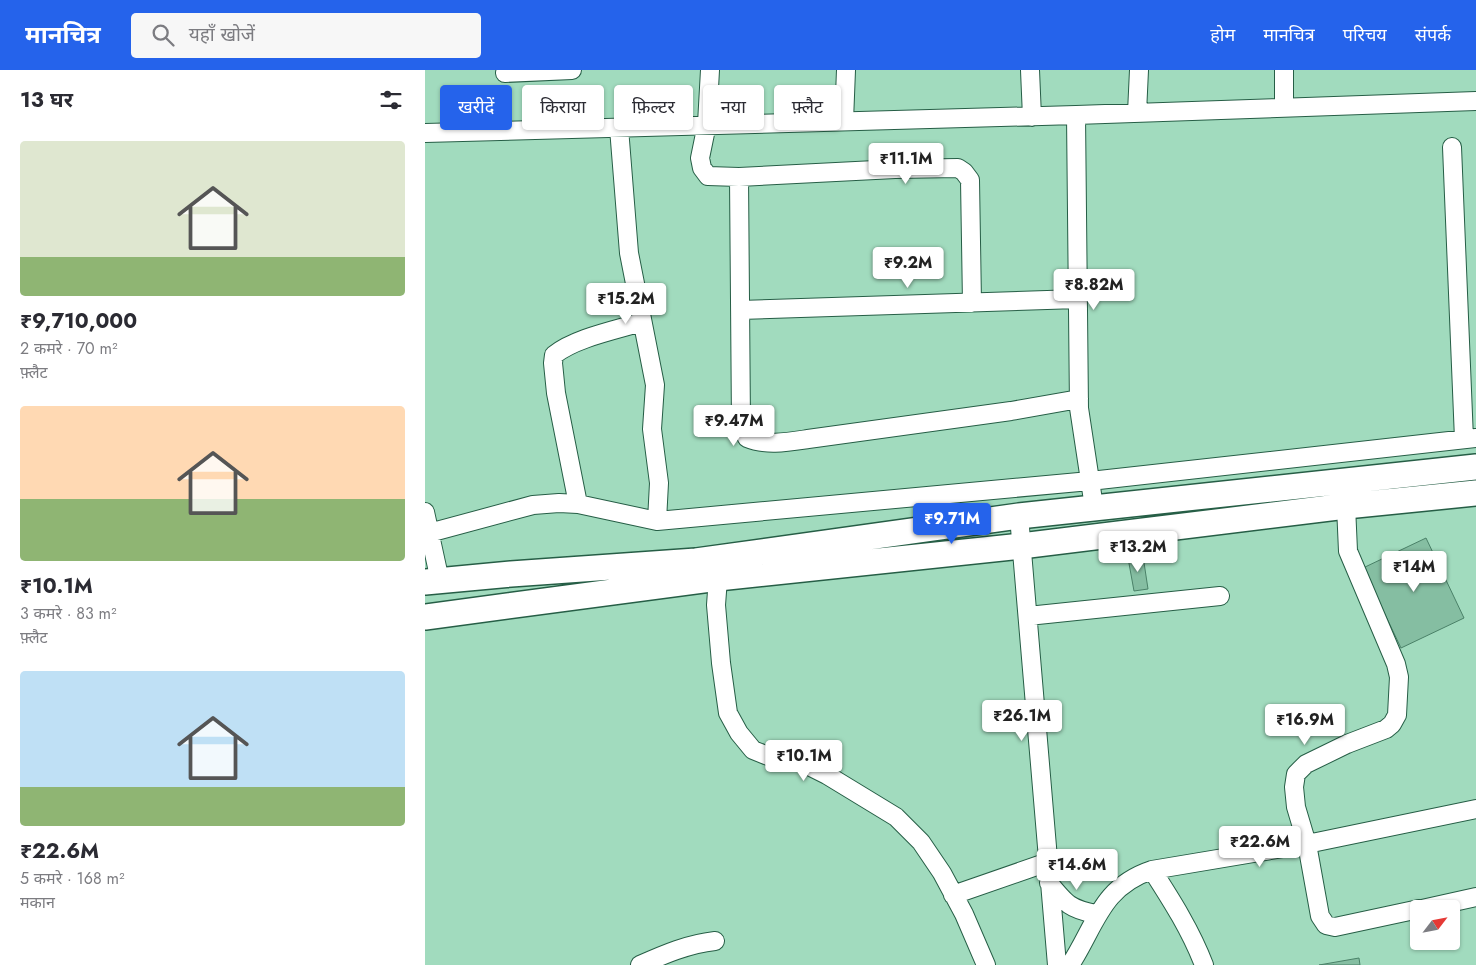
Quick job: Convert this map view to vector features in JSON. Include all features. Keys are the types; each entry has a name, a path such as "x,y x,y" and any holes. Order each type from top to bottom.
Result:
{"street":[{"path":"505,73 572,70"},
{"path":"709,85 710,70"},
{"path":"844,121 846,70"},
{"path":"1030,70 1032,116"},
{"path":"1137,113 1139,70"},
{"path":"1283,70 1284,108"},
{"path":"764,123 1076,116 1476,101"},
{"path":"1076,116 1079,408 1094,507"},
{"path":"425,133 614,128"},
{"path":"619,130 629,253 655,385 652,429 659,483 657,521"},
{"path":"706,130 700,158 702,168 708,176 739,177 895,169 958,168 965,172 970,180 972,303"},
{"path":"427,533 533,505 578,504 657,521 1090,481 1470,438 1452,147"},
{"path":"739,177 741,424 747,438 755,442 776,443 992,414 1079,399"},
{"path":"740,310 1078,300"},
{"path":"578,504 556,393 554,355 563,348 576,343 642,322"},
{"path":"425,512 432,582 511,574 696,561 1019,516 1476,467"},
{"path":"1339,482 1346,506 1349,551 1396,664 1399,677 1397,715 1392,724 1386,729 1347,744 1305,764 1296,774 1294,787 1296,807 1307,844 1320,916 1326,925 1335,927 1410,911"},
{"path":"425,617 718,578 1021,546 1346,506 1476,493"},
{"path":"1019,516 1057,965"},
{"path":"718,578 716,605 721,663 728,713 739,734 753,750 773,758 801,762 835,779 896,817 921,842 942,873 964,914 985,965"},
{"path":"1028,616 1220,596"},
{"path":"1070,965 1083,944 1097,914 1110,897 1126,882 1137,875 1152,870 1307,844 1476,809"},
{"path":"953,895 1048,862"},
{"path":"1152,870 1175,906 1204,965"},
{"path":"1049,883 1064,902 1078,911 1097,914"},
{"path":"1460,900 1476,897"},
{"path":"640,965 670,951 698,943 715,941"}],"building":[{"path":"1426,538 1464,618 1401,648 1363,568"},
{"path":"1143,556 1148,589 1134,591 1128,558"},
{"path":"1359,958 1360,965 1319,965"}]}
